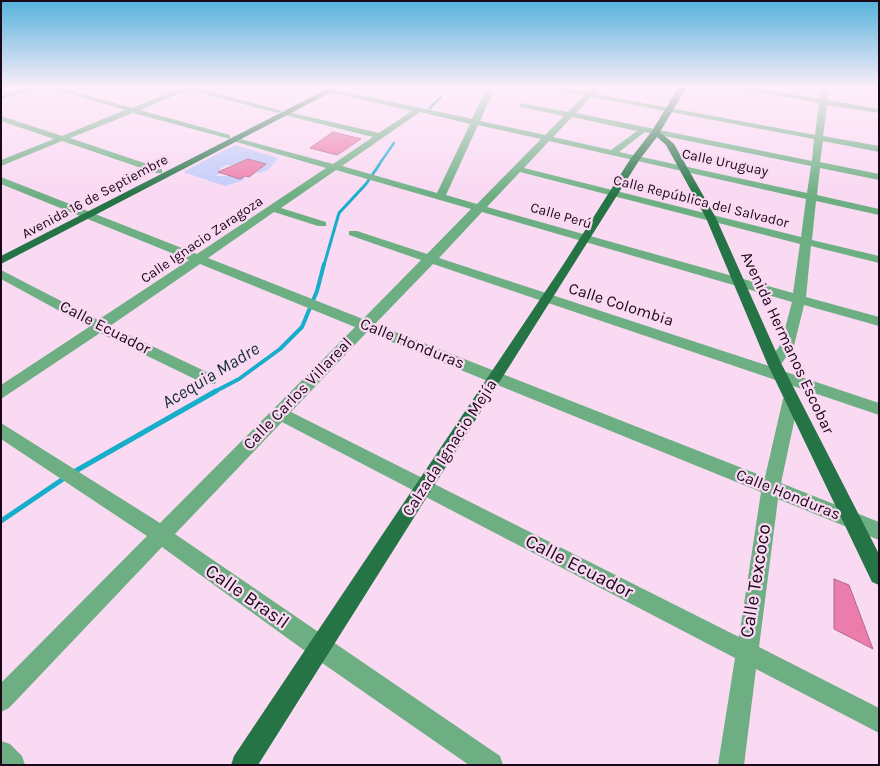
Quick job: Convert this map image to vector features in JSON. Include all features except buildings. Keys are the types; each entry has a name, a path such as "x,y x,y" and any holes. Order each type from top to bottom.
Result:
{"main road":[{"name":"Avenida 16 de Septiembre","path":"1,251 85,212 260,124"},
{"name":"Calzada Ignacio Mejía","path":"243,765 586,239 656,124"},
{"name":"Avenida Hermanos Escobar","path":"650,131 670,144 681,168 711,218 780,376 879,575"},
{"name":"Avenida 16 de Septiembre","path":"1,261 159,171 231,138"}],"street":[{"path":"19,124 159,171"},
{"path":"1,163 98,124"},
{"name":"Calle Perú","path":"181,124 879,322"},
{"path":"331,124 381,136"},
{"name":"Calle Ignacio Zaragoza","path":"1,394 381,136 402,124"},
{"path":"440,197 476,124"},
{"name":"Calle Uruguay","path":"485,124 879,212"},
{"name":"Calle Carlos Villareal","path":"1,700 561,124"},
{"path":"616,124 879,177"},
{"path":"745,124 879,149"},
{"path":"774,362 787,346 800,299 821,124"},
{"path":"612,153 650,131"},
{"name":"Calle República del Salvador","path":"516,169 879,260"},
{"name":"Calle Honduras","path":"1,180 879,531"},
{"path":"274,209 322,224"},
{"name":"Calle Colombia","path":"354,233 546,299 879,409"},
{"name":"Calle Ecuador","path":"1,274 100,327 210,380"},
{"name":"Calle Texcoco","path":"732,765 770,488 791,399"},
{"name":"Calle Ecuador","path":"279,413 425,486 879,721"},
{"name":"Calle Brasil","path":"1,430 56,464 492,765"},
{"path":"1,753 13,765"}],"shaded area":[{"path":"235,145 278,158 268,170 260,173 256,173 266,164 248,159 235,165 227,165 221,168 218,172 221,173 215,176 245,176 244,180 225,186 183,172"}],"waterway":[{"name":"Acequia Madre","path":"378,166 394,143"},
{"name":"Acequia Madre","path":"324,265 339,213 366,184 379,165"},
{"name":"Acequia Madre","path":"214,392 239,379 280,349 302,327 317,291 324,264"},
{"name":"Acequia Madre","path":"72,473 216,391"},
{"name":"Acequia Madre","path":"1,521 66,477"}]}
